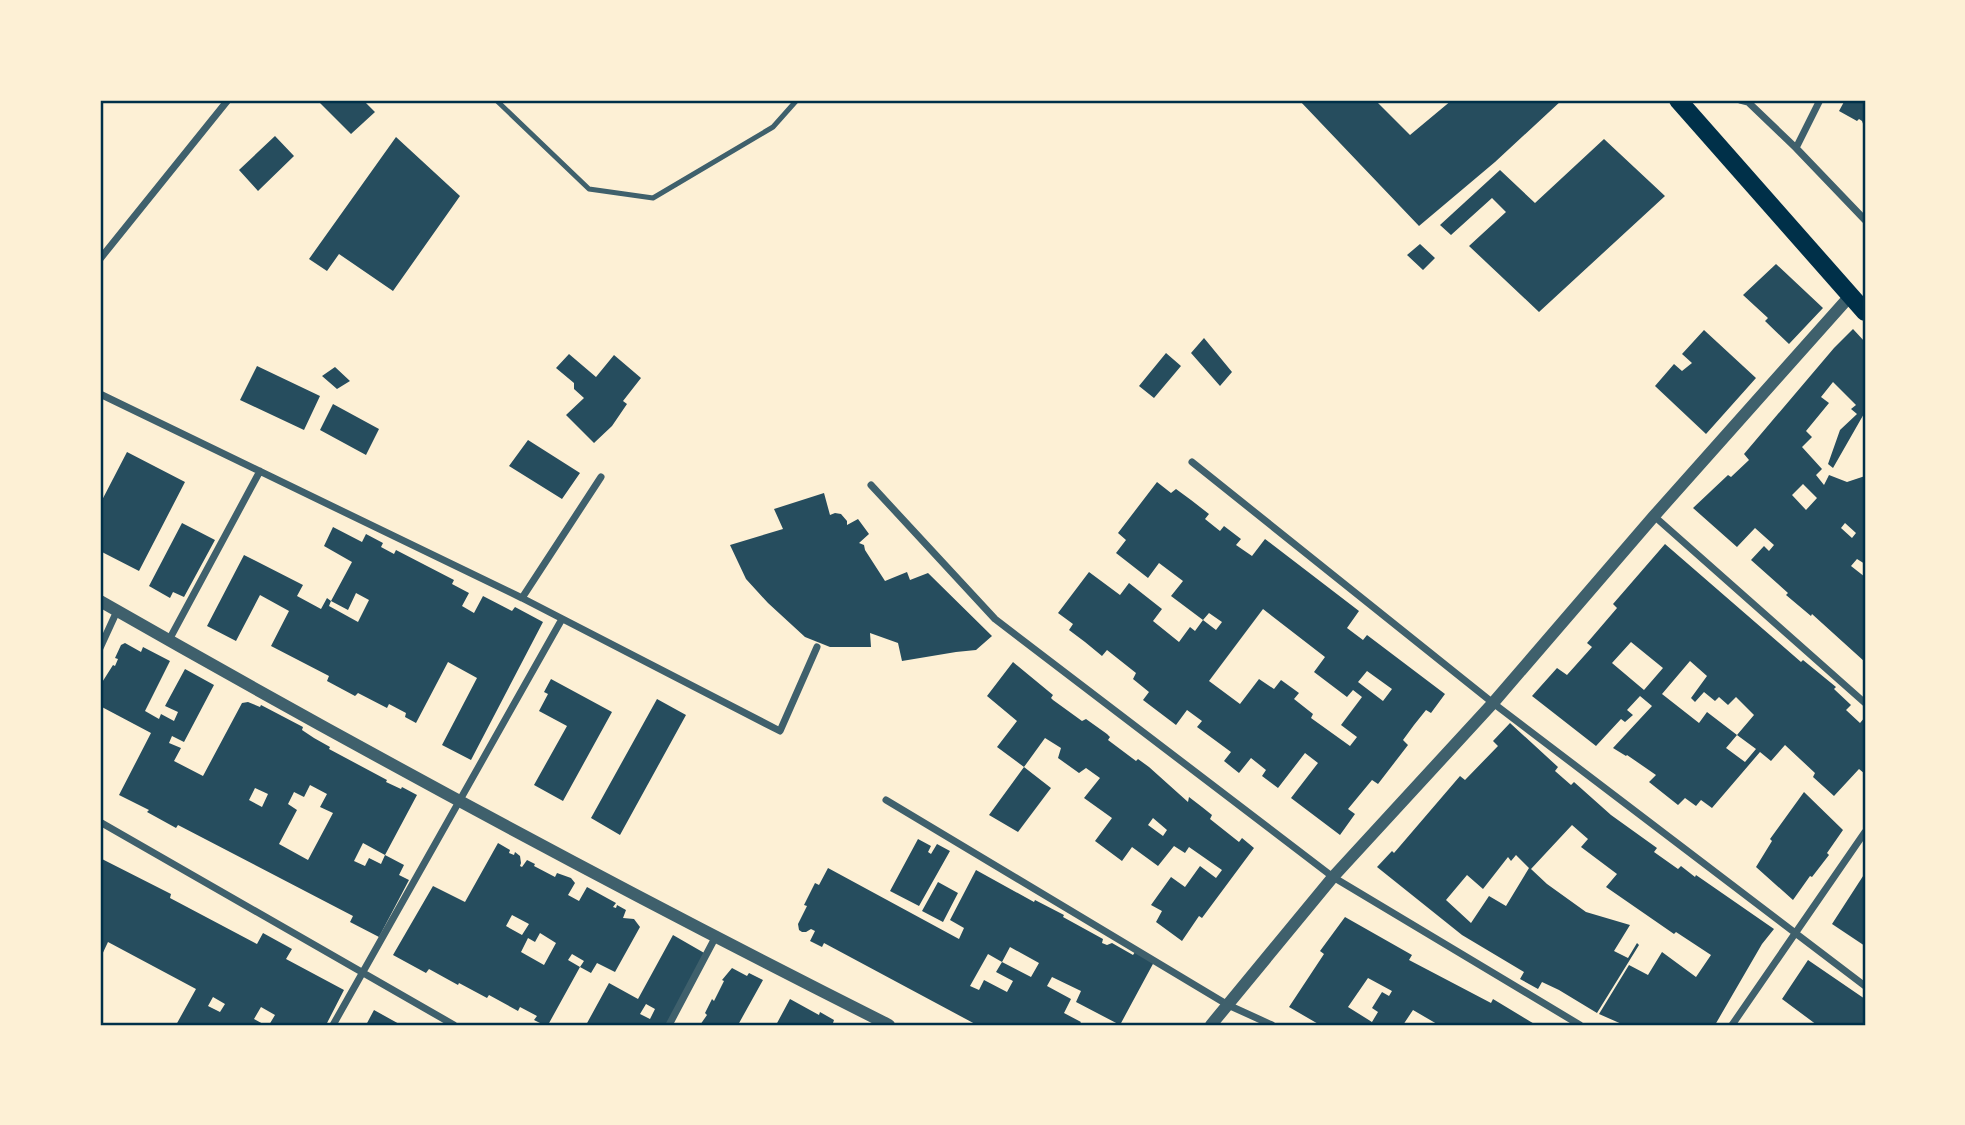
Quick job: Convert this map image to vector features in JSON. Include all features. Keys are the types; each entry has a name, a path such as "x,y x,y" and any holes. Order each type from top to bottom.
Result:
{"main road":[{"path":"1678,100 1865,312"}],"street":[{"path":"100,259 228,100"},
{"path":"1740,100 1748,102 1796,148 1865,220"},
{"path":"1796,148 1820,100"},
{"path":"1211,1025 1333,877 1493,703 1654,516 1850,296"},
{"path":"100,394 522,598 780,731 817,647"},
{"path":"1192,462 1493,703 1865,986"},
{"path":"169,640 260,471"},
{"path":"522,598 601,477"},
{"path":"871,485 995,619 1333,877 1580,1025"},
{"path":"1654,516 1865,703"},
{"path":"100,601 715,938 889,1025"},
{"path":"100,648 117,611"},
{"path":"333,1025 562,619"},
{"path":"886,800 1228,1005 1272,1025"},
{"path":"100,822 454,1025"},
{"path":"1732,1025 1865,832"},
{"path":"669,1025 715,938"}],"lane":[{"path":"496,100 589,189 653,198 773,127 797,100"}],"building":[{"path":"317,100 363,100 375,112 351,134"},
{"path":"1299,100 1375,100 1410,135 1452,100 1562,100 1495,162 1419,226"},
{"path":"1845,100 1865,100 1865,129 1862,121 1839,111"},
{"path":"275,136 294,156 258,191 239,170"},
{"path":"396,137 460,196 393,291 339,254 327,271 309,259"},
{"path":"1604,139 1665,196 1539,312 1469,246 1506,212 1492,198 1451,235 1440,225 1500,170 1535,203"},
{"path":"1420,244 1435,258 1423,270 1407,255"},
{"path":"1776,264 1823,308 1789,344 1765,321 1768,318 1743,295"},
{"path":"1853,329 1865,342 1865,412 1833,468 1828,464 1840,430 1857,414 1851,409 1856,405 1833,382 1821,397 1829,403 1806,431 1812,437 1802,447 1822,469 1816,475 1824,485 1829,475 1847,482 1865,476 1865,564 1857,559 1851,566 1865,577 1865,662 1812,614 1811,616 1786,595 1788,593 1751,560 1764,546 1769,551 1774,545 1755,528 1737,547 1693,508 1728,475 1731,477 1749,460 1744,454","holes":["1803,484 1817,498 1806,510 1792,495","1845,523 1856,533 1852,538 1841,528"]},
{"path":"1704,330 1756,378 1706,434 1655,386 1674,364 1682,371 1692,363 1682,354"},
{"path":"1204,338 1232,372 1220,386 1191,353"},
{"path":"1166,353 1181,366 1154,398 1139,386"},
{"path":"569,354 596,377 614,355 641,378 623,401 627,404 612,426 594,443 566,415 584,398 574,389 574,383 556,368"},
{"path":"257,366 320,396 304,430 240,400"},
{"path":"335,367 350,381 337,389 322,376"},
{"path":"333,404 379,429 366,455 320,430"},
{"path":"528,440 580,473 562,499 509,466"},
{"path":"127,452 185,482 139,571 100,551 100,504"},
{"path":"1157,482 1171,493 1176,489 1209,514 1205,519 1220,531 1224,526 1241,539 1236,545 1252,556 1265,539 1359,611 1347,628 1363,640 1367,635 1445,694 1431,713 1426,710 1414,725 1403,740 1408,745 1378,784 1372,780 1348,809 1355,814 1340,835 1291,798 1318,763 1305,753 1278,788 1262,776 1266,770 1251,758 1239,773 1224,761 1231,752 1197,727 1202,721 1187,710 1176,725 1143,700 1149,692 1133,679 1136,673 1107,650 1102,656 1069,630 1073,624 1058,613 1089,572 1120,595 1129,583 1162,609 1153,621 1179,642 1190,627 1195,631 1203,620 1171,596 1183,581 1159,563 1148,578 1116,553 1126,540 1118,533","holes":["1263,609 1325,657 1314,672 1347,697 1353,690 1362,697 1341,725 1357,737 1350,746 1311,718 1313,714 1294,699 1299,693 1281,680 1274,689 1259,679 1240,704 1209,681","1209,613 1222,622 1216,630 1203,620","1367,671 1392,689 1383,701 1358,682"]},
{"path":"824,493 830,515 841,514 847,525 858,519 869,534 859,543 864,545 885,581 907,572 910,580 928,573 992,636 976,650 902,661 898,643 870,633 871,647 830,647 805,637 746,579 730,545 783,529 774,509"},
{"path":"182,523 215,540 184,597 173,592 170,598 149,586"},
{"path":"333,527 362,542 366,534 383,543 381,547 394,554 396,550 454,580 452,584 469,593 462,606 474,613 483,596 512,611 515,607 543,622 471,760 442,745 477,678 448,662 416,723 405,717 406,713 389,704 387,708 358,693 355,696 327,681 329,676 271,646 289,611 260,595 236,641 207,626 244,555 303,585 297,596 321,609 327,598 331,601 352,562 324,546","holes":["356,593 369,600 358,622 329,606 331,601 348,610"]},
{"path":"1665,544 1801,662 1803,660 1836,687 1834,689 1851,705 1846,710 1860,723 1865,717 1865,774 1859,769 1834,796 1813,777 1815,773 1785,745 1771,761 1760,752 1712,808 1701,800 1696,806 1685,798 1678,805 1649,782 1656,775 1613,748 1652,706 1640,696 1627,710 1633,715 1625,722 1621,719 1596,746 1532,696 1557,668 1567,675 1592,647 1587,643 1617,608 1613,604","holes":["1631,642 1663,668 1644,690 1612,663","1690,661 1707,676 1691,698 1695,702 1704,692 1715,701 1719,697 1728,705 1736,697 1754,715 1737,735 1707,712 1699,723 1662,694","1737,735 1756,749 1745,762 1726,748"]},
{"path":"125,643 141,652 143,647 170,661 145,711 159,719 161,714 174,721 178,712 165,706 185,669 214,685 184,742 172,736 169,743 181,748 174,761 203,776 242,703 248,702 260,707 261,705 303,727 302,730 330,747 329,749 387,780 386,782 417,795 385,855 404,865 399,875 409,880 379,937 350,922 353,916 178,825 176,828 119,795 151,733 100,706 101,684 113,665 115,666 118,659 115,658 121,645","holes":["310,785 327,794 320,807 333,813 308,860 279,844 297,810 288,804 294,792 304,797","255,788 268,794 262,807 249,800","363,843 385,855 381,864 369,858 365,866 354,861"]},
{"path":"1013,662 1053,695 1053,700 1082,721 1086,719 1107,734 1110,737 1108,740 1136,761 1138,759 1149,767 1188,802 1189,797 1202,807 1212,815 1210,819 1239,842 1242,838 1254,848 1182,941 1156,922 1162,911 1151,905 1171,877 1185,887 1200,866 1216,878 1222,870 1189,847 1185,853 1174,846 1158,866 1132,847 1122,861 1095,841 1112,818 1084,798 1100,778 1086,768 1079,773 1058,758 1061,748 1045,738 1024,767 997,747 1017,721 987,696","holes":["1153,818 1167,830 1163,836 1148,825"]},
{"path":"551,679 612,712 563,801 534,785 567,726 539,711 548,694 544,692"},
{"path":"657,699 686,715 620,835 591,818"},
{"path":"1510,723 1558,767 1555,771 1571,785 1574,782 1611,815 1657,848 1654,852 1678,869 1681,866 1695,877 1696,875 1774,929 1762,944 1715,1025 1624,1025 1599,1014 1629,965 1648,975 1662,952 1696,977 1711,955 1676,932 1674,934 1606,887 1617,874 1581,847 1588,839 1572,825 1531,869 1586,912 1630,925 1614,951 1628,958 1637,943 1639,945 1597,1013 1542,982 1538,989 1520,979 1524,972 1462,935 1377,867 1392,851 1394,853 1460,776 1465,780 1498,746 1493,741","holes":["1516,855 1529,868 1506,906 1489,896 1471,923 1446,900 1467,875 1483,889 1508,857 1511,861"]},
{"path":"1024,767 1051,788 1018,832 989,815"},
{"path":"1804,792 1843,830 1827,853 1829,855 1793,900 1756,867 1772,841 1770,839"},
{"path":"918,839 931,846 928,852 931,854 937,844 950,851 919,906 890,891"},
{"path":"498,843 510,850 509,853 514,855 515,852 520,856 522,867 527,860 555,877 557,873 571,878 575,883 568,895 579,901 587,887 616,903 613,907 616,908 617,905 626,910 623,918 634,919 640,927 615,972 597,963 591,973 580,967 548,1025 544,1025 534,1020 537,1016 520,1007 518,1011 429,969 426,973 393,955 433,886 465,902","holes":["512,915 529,924 522,935 506,926","540,933 556,943 544,965 521,952 528,938 535,942","572,954 584,961 580,967 568,960"]},
{"path":"100,858 171,894 170,898 257,944 263,933 292,949 286,959 344,990 326,1025 269,1025 275,1015 261,1007 254,1019 265,1025 176,1025 196,989 108,942 100,959","holes":["213,997 225,1004 220,1012 208,1006"]},
{"path":"828,868 959,939 964,928 950,920 976,870 1064,915 1063,917 1103,939 1102,943 1112,943 1133,955 1135,952 1154,962 1120,1025 1076,1002 1081,991 1052,977 1047,986 1071,999 1064,1013 1081,1022 1079,1025 977,1025 824,943 822,947 810,941 815,931 811,929 802,932 798,924 815,883 819,885","holes":["1010,947 1039,963 1031,977 1002,962","988,954 1002,962 996,972 1013,981 1007,992 984,980 979,990 970,986"]},
{"path":"1865,873 1865,946 1832,924"},
{"path":"938,882 958,893 943,922 922,911"},
{"path":"1345,917 1412,955 1409,960 1491,1003 1493,999 1536,1025 1437,1025 1413,1010 1403,1025 1320,1025 1289,1007 1324,954 1320,951","holes":["1368,978 1392,991 1389,996 1382,992 1372,1008 1378,1012 1372,1022 1348,1007"]},
{"path":"673,935 706,954 666,1025 586,1025 609,983 638,999","holes":["646,1004 655,1009 650,1019 640,1014"]},
{"path":"1808,960 1865,999 1865,1025 1817,1025 1782,999"},
{"path":"732,968 763,980 738,1025 700,1025 724,981 722,980"},
{"path":"790,999 819,1015 820,1012 834,1020 836,1025 776,1025"},
{"path":"374,1010 401,1025 366,1025"}]}
